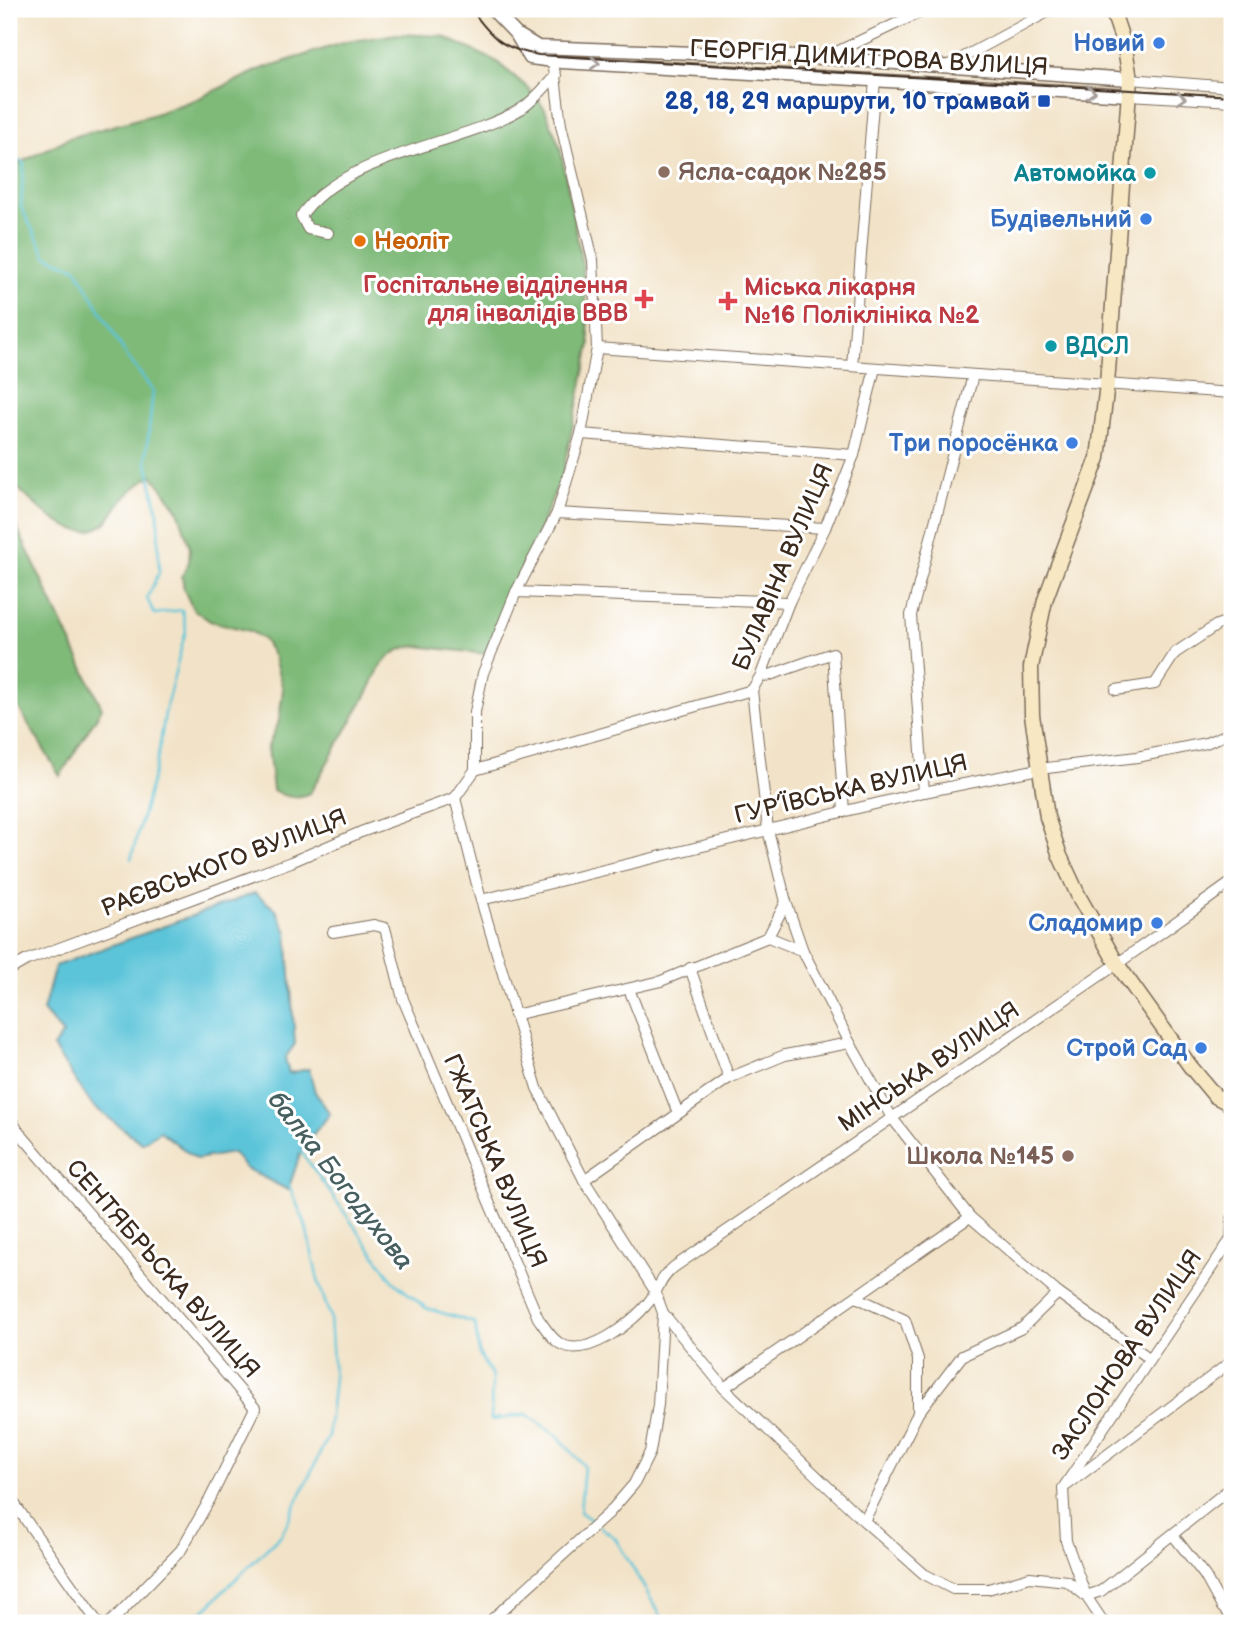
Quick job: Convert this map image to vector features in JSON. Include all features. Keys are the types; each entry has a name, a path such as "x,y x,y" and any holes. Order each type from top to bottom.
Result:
{"main road":[{"path":"1112,9 1125,48 1130,79 1107,384 1098,458 1045,600 1031,667 1032,715 1047,817 1060,856 1079,897 1117,964 1190,1066 1215,1096 1232,1105"}],"street":[{"name":"ГЕОРГІЯ ДИМИТРОВА ВУЛИЦЯ","path":"492,9 516,34 530,58 1232,101"},
{"path":"824,58 927,9"},
{"path":"949,65 1053,9"},
{"name":"ГЕОРГІЯ ДИМИТРОВА ВУЛИЦЯ","path":"516,34 538,47 949,65 1232,87"},
{"path":"553,60 561,125 593,260 597,348 581,434 557,513 516,593 484,673 475,712 475,770 455,798 481,900 537,1088 584,1180 655,1291 663,1313 724,1388 923,1574 953,1589 988,1589 1030,1577 1067,1581 1087,1596 1101,1591 1232,1487"},
{"path":"328,233 308,229 301,216 310,202 352,175 436,141 484,127 522,108 539,95 556,75"},
{"path":"852,366 875,80"},
{"path":"597,348 1232,393"},
{"name":"БУЛАВІНА ВУЛИЦЯ","path":"875,368 854,455 825,528 789,602 752,690 768,830 786,902 803,951 892,1118 970,1217 1058,1293 1149,1358"},
{"path":"924,792 911,615 973,375"},
{"path":"581,434 854,455"},
{"path":"557,513 825,528"},
{"path":"516,593 789,602"},
{"path":"1116,690 1155,684 1175,653 1217,625 1232,620"},
{"path":"761,674 766,676 833,653 844,812"},
{"path":"475,770 752,690"},
{"name":"ГУР’ЇВСЬКА ВУЛИЦЯ","path":"481,900 924,792 1039,769 1137,757 1206,743 1232,732"},
{"name":"РАЄВСЬКОГО ВУЛИЦЯ","path":"9,970 27,960 455,798"},
{"name":"МІНСЬКА ВУЛИЦЯ","path":"655,1291 660,1280 674,1267 1117,964 1232,882"},
{"path":"514,1015 661,981 768,937 786,902"},
{"name":"ГЖАТСЬКА ВУЛИЦЯ","path":"333,932 374,925 385,928 403,999 538,1318 552,1336 561,1344 574,1348 604,1341 648,1303 655,1291"},
{"path":"768,937 803,951"},
{"path":"690,968 729,1079"},
{"path":"629,989 678,1113"},
{"path":"584,1180 729,1079 785,1055 850,1043"},
{"name":"СЕНТЯБРЬСКА ВУЛИЦЯ","path":"9,1116 13,1134 254,1408 181,1550 110,1623"},
{"path":"724,1388 970,1217"},
{"name":"ЗАСЛОНОВА ВУЛИЦЯ","path":"1104,1623 1087,1596 1066,1541 1063,1488 1231,1239 1232,1219"},
{"path":"864,1521 918,1413 962,1356 1022,1328 1058,1293"},
{"path":"856,1297 905,1320 918,1359 918,1413"},
{"path":"488,1623 609,1513 634,1484 650,1452 658,1405 663,1313"},
{"path":"1063,1488 1232,1361"},
{"path":"9,1496 98,1623"},
{"path":"1173,1535 1205,1576 1222,1607 1232,1618"}],"green space":[{"path":"397,34 442,36 496,61 528,88 545,109 560,147 582,263 590,345 562,476 486,654 416,646 398,650 391,655 377,674 310,793 291,797 273,790 268,747 279,721 283,689 273,655 263,639 250,631 210,621 193,609 184,590 182,576 189,562 190,547 178,510 152,475 127,495 107,521 95,529 82,531 54,520 9,479 9,168 69,138 152,115 197,99 261,69 346,42"},
{"path":"9,511 102,708 60,776 9,692"}],"water":[{"path":"255,893 276,910 287,932 295,1044 285,1058 289,1073 309,1069 315,1092 330,1114 303,1146 288,1190 245,1168 233,1153 196,1159 160,1131 142,1143 92,1105 53,1047 63,1034 43,1011 55,966"}],"waterway":[{"name":"балка Богодухова","path":"9,155 24,163 21,207 46,256 76,268 126,355 153,391 146,459 158,513 159,573 147,598 154,614 182,610 186,630 166,707 158,757 131,859"},
{"name":"балка Богодухова","path":"300,1150 394,1282 426,1308 475,1323 479,1354 492,1376 491,1420 526,1414 558,1436 584,1466 580,1512 594,1522"},
{"path":"174,1623 201,1613 282,1534 328,1436 334,1378 330,1317 305,1223 288,1183"},
{"name":"балка Богодухова","path":"599,1526 615,1538 665,1623"}],"tram line":[{"path":"471,9 499,41 516,50 539,55 1232,96"}],"place":[{"name":"Новий","path":"1159,43"},
{"name":"28, 18, 29 маршрути, 10 трамвай","path":"1044,101"},
{"name":"Ясла-садок №285","path":"664,172"},
{"name":"Автомойка","path":"1150,173"},
{"name":"Будівельний","path":"1146,219"},
{"name":"Неоліт","path":"360,241"},
{"name":"Госпітальне відділення для інвалідів ВВВ","path":"644,299"},
{"name":"Міська лікарня №16 Поліклініка №2","path":"728,301"},
{"name":"ВДСЛ","path":"1051,346"},
{"name":"Три поросёнка","path":"1072,443"},
{"name":"Сладомир","path":"1157,923"},
{"name":"Строй Сад","path":"1201,1048"},
{"name":"Школа №145","path":"1068,1156"}]}
